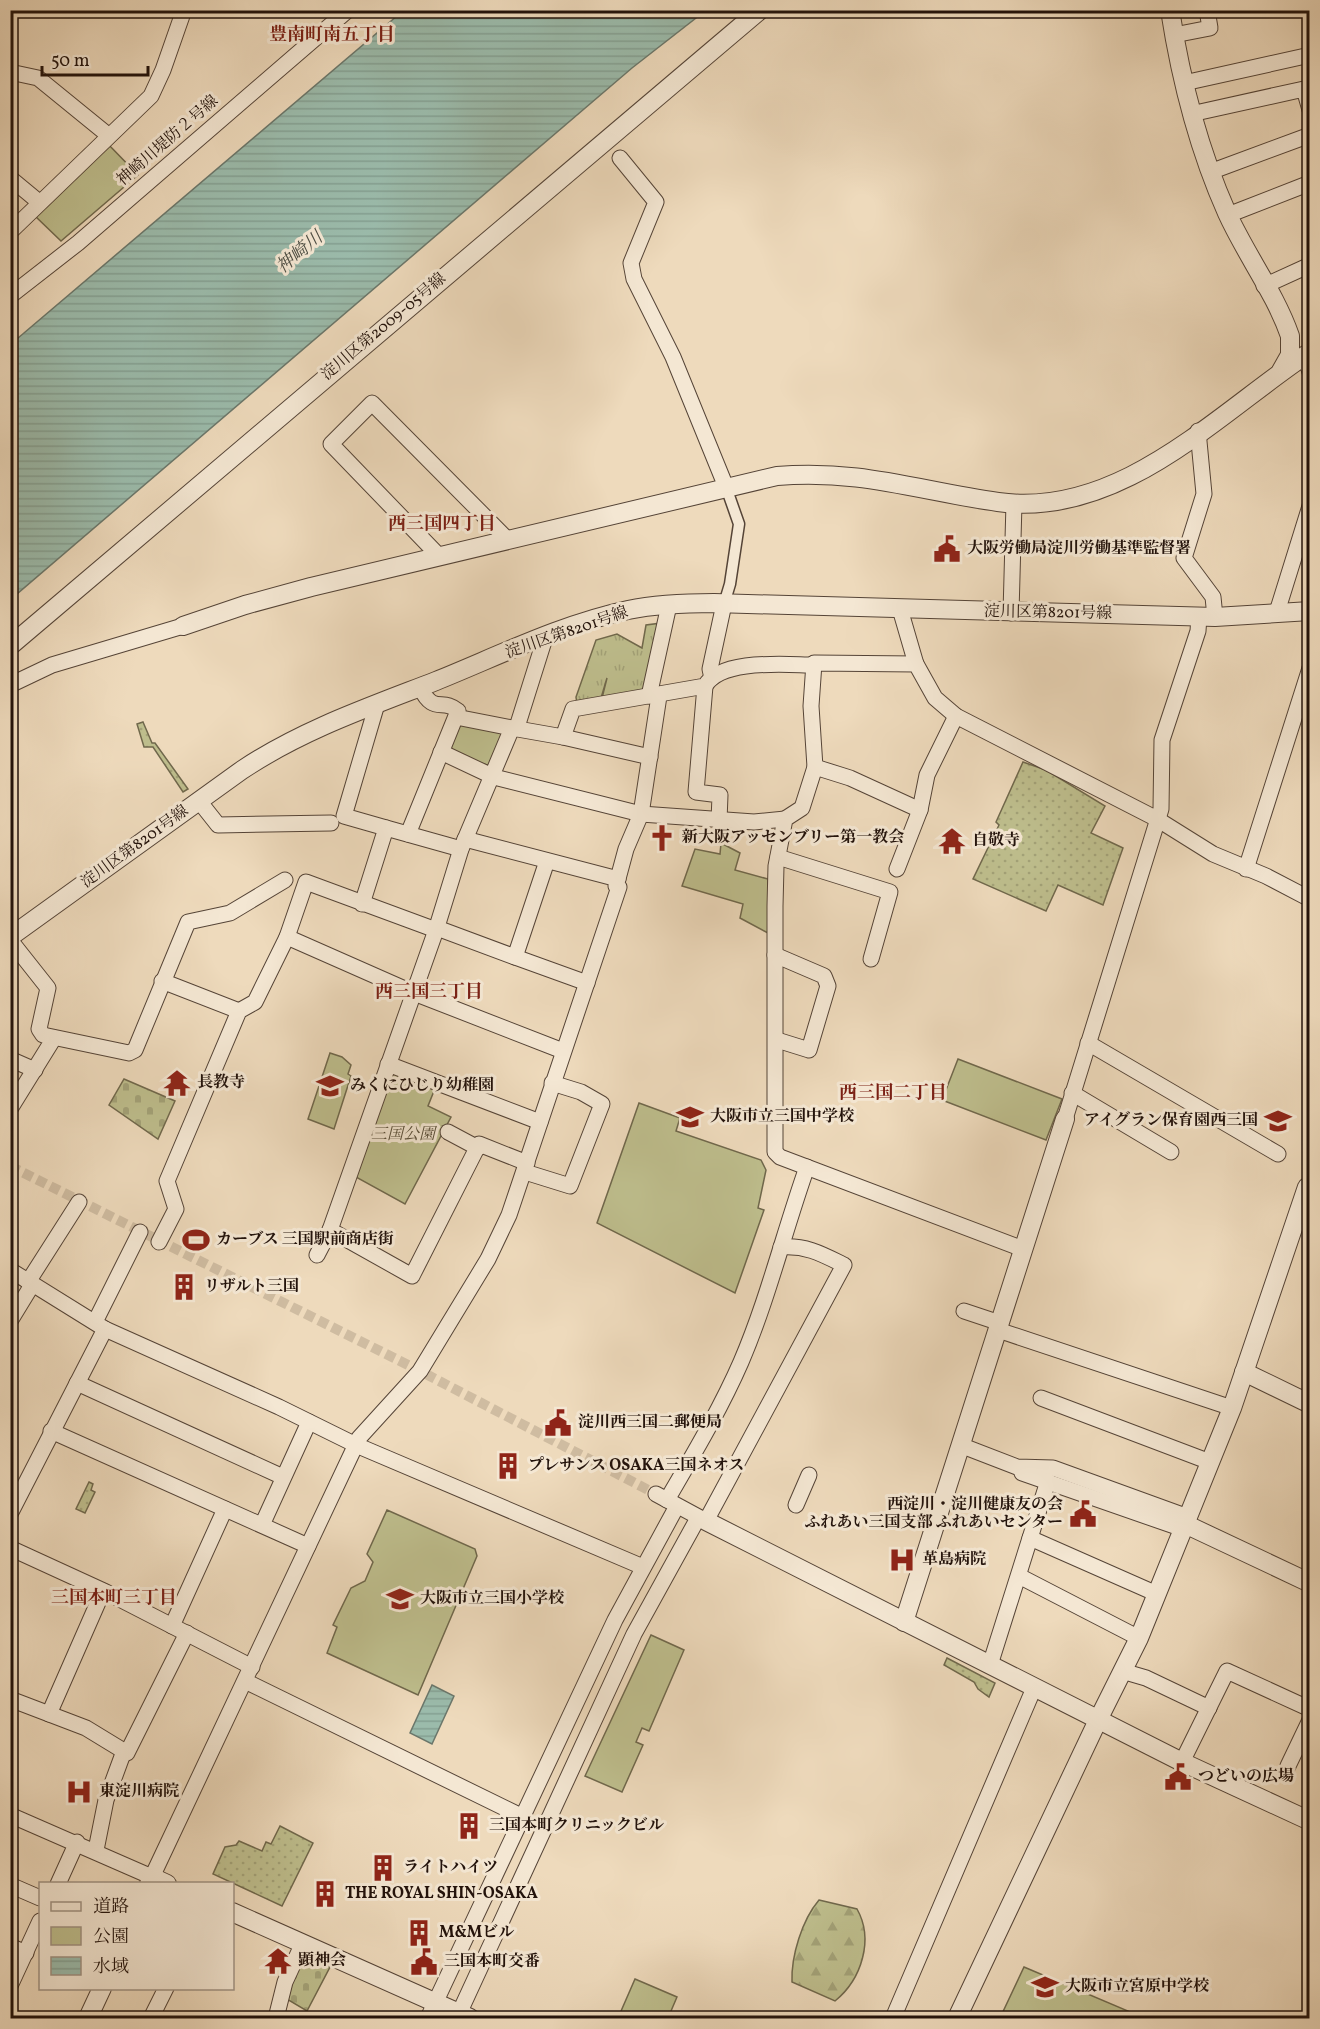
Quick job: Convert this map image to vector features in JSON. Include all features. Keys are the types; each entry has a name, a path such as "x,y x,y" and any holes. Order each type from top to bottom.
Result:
{"street":[{"name":"神崎川堤防２号線","path":"10,296 78,243 348,10"},
{"name":"淀川区第2009-05号線","path":"10,646 759,10"},
{"path":"1170,10 1191,114 1210,172 1228,215 1291,340 1290,355 1280,372"},
{"path":"1174,35 1210,28 1207,10"},
{"path":"10,232 151,96 164,70 182,11"},
{"path":"1184,83 1310,55"},
{"path":"14,77 38,78 108,135"},
{"path":"1191,114 1304,90 1310,110"},
{"path":"1210,172 1310,135"},
{"path":"620,158 656,202 631,263 634,279 673,357 739,524 730,584 710,669 696,792 720,795 719,821"},
{"path":"10,178 39,202"},
{"path":"1228,215 1310,183"},
{"path":"1264,286 1310,265"},
{"path":"10,685 52,665 282,594 777,476 844,474 1014,503 1053,502 1105,488 1145,469 1280,372 1308,360"},
{"path":"438,556 331,444 372,403 507,539"},
{"path":"904,1622 1065,1119 1161,809 1162,740 1198,631 1207,617 1213,597 1184,558 1204,494 1198,431"},
{"path":"1011,613 1014,503"},
{"path":"1277,612 1310,506"},
{"name":"淀川区第8201号線","path":"10,938 199,801 282,745 377,704 609,615 669,605 724,604 1207,617 1310,611"},
{"path":"10,1815 96,1850 156,1881 248,1674 356,1445 420,1371 488,1259 509,1215 619,887 616,886 626,849 641,814 650,757 654,696 669,605"},
{"path":"900,609 916,664 935,698 956,716 1157,819 1213,854 1266,876 1310,898"},
{"path":"317,1256 330,1230 414,993 463,844 514,728 545,638"},
{"path":"563,737 573,709 654,696 709,682 749,664 916,664"},
{"path":"441,752 494,777 641,814 719,821 754,822 785,819 802,808 815,767 811,706 814,665"},
{"path":"1246,869 1309,672"},
{"path":"408,834 458,711 454,708 434,705 426,700 420,687"},
{"path":"377,704 344,816 408,834 547,861 618,879"},
{"path":"897,869 920,810 927,775 956,716"},
{"path":"456,717 563,737 650,757"},
{"path":"815,767 850,778 920,810"},
{"path":"199,801 218,825 331,824"},
{"path":"785,819 778,857 775,955 777,1040 775,1152 780,1157 1023,1249"},
{"path":"362,904 386,828"},
{"path":"778,857 890,892 871,959"},
{"path":"515,957 547,861"},
{"path":"10,938 48,988 39,1029 43,1035 129,1053 135,1050 188,922 230,913 285,880"},
{"path":"159,1242 176,1209 168,1181 239,1011 255,1002 287,937 306,882 362,904 587,982"},
{"path":"287,937 414,993 563,1051"},
{"path":"775,955 824,976 828,986 809,1050 777,1040"},
{"path":"162,981 239,1011"},
{"path":"10,1109 54,1038"},
{"path":"1088,1043 1278,1154"},
{"path":"10,1059 35,1070"},
{"path":"388,1064 540,1122"},
{"path":"330,1230 412,1276 479,1144 570,1186 602,1104 581,1092 552,1083"},
{"path":"1072,1093 1171,1152"},
{"path":"448,1132 478,1148"},
{"path":"432,2011 642,1568 667,1500 704,1436 740,1364 765,1301 807,1167"},
{"path":"957,2019 1139,1638 1232,1408 1305,1214 1309,1185"},
{"path":"10,1321 79,1202"},
{"path":"10,1514 77,1383 140,1232"},
{"path":"234,1913 303,1943 432,2011 462,2017 543,1830 663,1581 702,1519 844,1265 813,1249 798,1246 781,1247"},
{"path":"10,1270 100,1326 356,1445 642,1568 663,1581"},
{"path":"964,1311 999,1327 1232,1408"},
{"path":"1244,1372 1310,1404"},
{"path":"77,1383 283,1477"},
{"path":"1041,1398 1210,1462"},
{"path":"262,1525 309,1422"},
{"path":"51,1431 308,1546"},
{"path":"959,1448 1014,1471 1185,1523"},
{"path":"959,1448 1017,1467 1053,1468 1185,1523 1310,1583"},
{"path":"796,1505 809,1475"},
{"path":"990,1665 1048,1480"},
{"path":"667,1500 1182,1762 1310,1821"},
{"path":"172,1626 225,1509"},
{"path":"1030,1538 1157,1594"},
{"path":"10,1548 187,1633 248,1674 543,1830"},
{"path":"1018,1576 1139,1638"},
{"path":"49,1714 103,1591"},
{"path":"10,1699 86,1728 127,1753 187,1633"},
{"path":"1122,1671 1146,1678 1209,1708"},
{"path":"1182,1762 1227,1671 1310,1709"},
{"path":"590,1676 599,1674 607,1677 611,1685"},
{"path":"893,2019 1034,1688"},
{"path":"1288,1766 1310,1720"},
{"path":"96,1850 106,1800 124,1751"},
{"path":"59,1882 77,1842"},
{"path":"10,1884 39,1898"},
{"path":"10,1986 39,1923"},
{"path":"276,2019 285,1982 303,1943"},
{"path":"10,1946 26,1953"},
{"path":"88,2019 102,1990"},
{"path":"150,2019 165,1990"}],"green space":[{"path":"107,143 138,175 61,241 35,216"},
{"path":"662,623 646,691 602,698 607,678 601,698 577,704 576,697 596,640 617,634 642,648 646,625"},
{"path":"143,722 152,743 155,743 188,789 183,792 153,747 144,747 137,724"},
{"path":"457,723 506,732 490,766 446,751"},
{"path":"1023,762 1046,770 1105,806 1091,833 1123,848 1103,905 1058,885 1046,911 973,879 999,825 996,822"},
{"path":"721,843 740,853 735,870 768,879 768,933 740,918 743,904 682,886 695,849 720,854"},
{"path":"330,1053 342,1057 351,1065 348,1074 351,1076 334,1129 308,1119"},
{"path":"958,1059 1062,1099 1046,1140 942,1100"},
{"name":"三国公園","path":"391,1068 436,1086 428,1106 451,1117 405,1204 354,1176"},
{"path":"124,1079 175,1101 158,1139 109,1105"},
{"path":"639,1103 680,1118 676,1131 761,1160 766,1170 758,1208 764,1210 735,1293 597,1223"},
{"path":"89,1482 93,1484 91,1490 95,1492 85,1513 76,1509"},
{"path":"387,1510 475,1549 477,1556 418,1695 327,1653 337,1627 333,1625 351,1588 365,1581 373,1562 367,1554"},
{"path":"651,1635 684,1650 649,1731 642,1728 636,1742 643,1745 622,1792 585,1776"},
{"path":"947,1658 995,1683 989,1697 978,1689 974,1682 944,1665"},
{"path":"280,1826 313,1843 282,1906 213,1874 225,1847 236,1845 239,1841 262,1851 266,1842 271,1844"},
{"path":"819,1900 857,1909 865,1933 865,1945 858,1970 852,1982 835,2001 792,1982 793,1961 799,1939 807,1918"},
{"path":"301,1954 330,1967 307,2011 285,1998"},
{"name":"大阪市立宮原中学校","path":"1024,1967 1128,2011 1124,2018 1000,2018"},
{"path":"635,1979 677,1997 668,2018 618,2018"}],"water":[{"name":"神崎川","path":"404,10 705,11 632,68 11,599 11,344"},
{"path":"432,1685 454,1696 432,1744 410,1733"}],"tunnel":[{"path":"10,1166 420,1371 656,1494"}],"place":[{"name":"大阪労働局淀川労働基準監督署","path":"947,549"},
{"name":"新大阪アッセンブリー第一教会","path":"662,838"},
{"name":"自敬寺","path":"952,841"},
{"name":"長教寺","path":"177,1083"},
{"name":"みくにひじり幼稚園","path":"330,1086"},
{"name":"大阪市立三国中学校","path":"690,1117"},
{"name":"アイグラン保育園西三国","path":"1278,1121"},
{"name":"カーブス 三国駅前商店街","path":"196,1240"},
{"name":"リザルト三国","path":"184,1287"},
{"name":"淀川西三国二郵便局","path":"558,1423"},
{"name":"プレサンス OSAKA三国ネオス","path":"508,1466"},
{"name":"西淀川・淀川健康友の会 ふれあい三国支部 ふれあいセンター","path":"1083,1514"},
{"name":"革島病院","path":"902,1560"},
{"name":"大阪市立三国小学校","path":"400,1599"},
{"name":"つどいの広場","path":"1178,1777"},
{"name":"東淀川病院","path":"79,1792"},
{"name":"三国本町クリニックビル","path":"469,1826"},
{"name":"ライトハイツ","path":"383,1868"},
{"name":"THE ROYAL SHIN-OSAKA","path":"325,1894"},
{"name":"M&Mビル","path":"419,1933"},
{"name":"顕神会","path":"278,1961"},
{"name":"三国本町交番","path":"424,1962"},
{"name":"大阪市立宮原中学校","path":"1045,1987"}],"district":[{"name":"豊南町南五丁目","path":"332,35"},
{"name":"西三国四丁目","path":"442,524"},
{"name":"西三国三丁目","path":"429,992"},
{"name":"西三国二丁目","path":"893,1093"},
{"name":"三国本町三丁目","path":"114,1598"}]}
